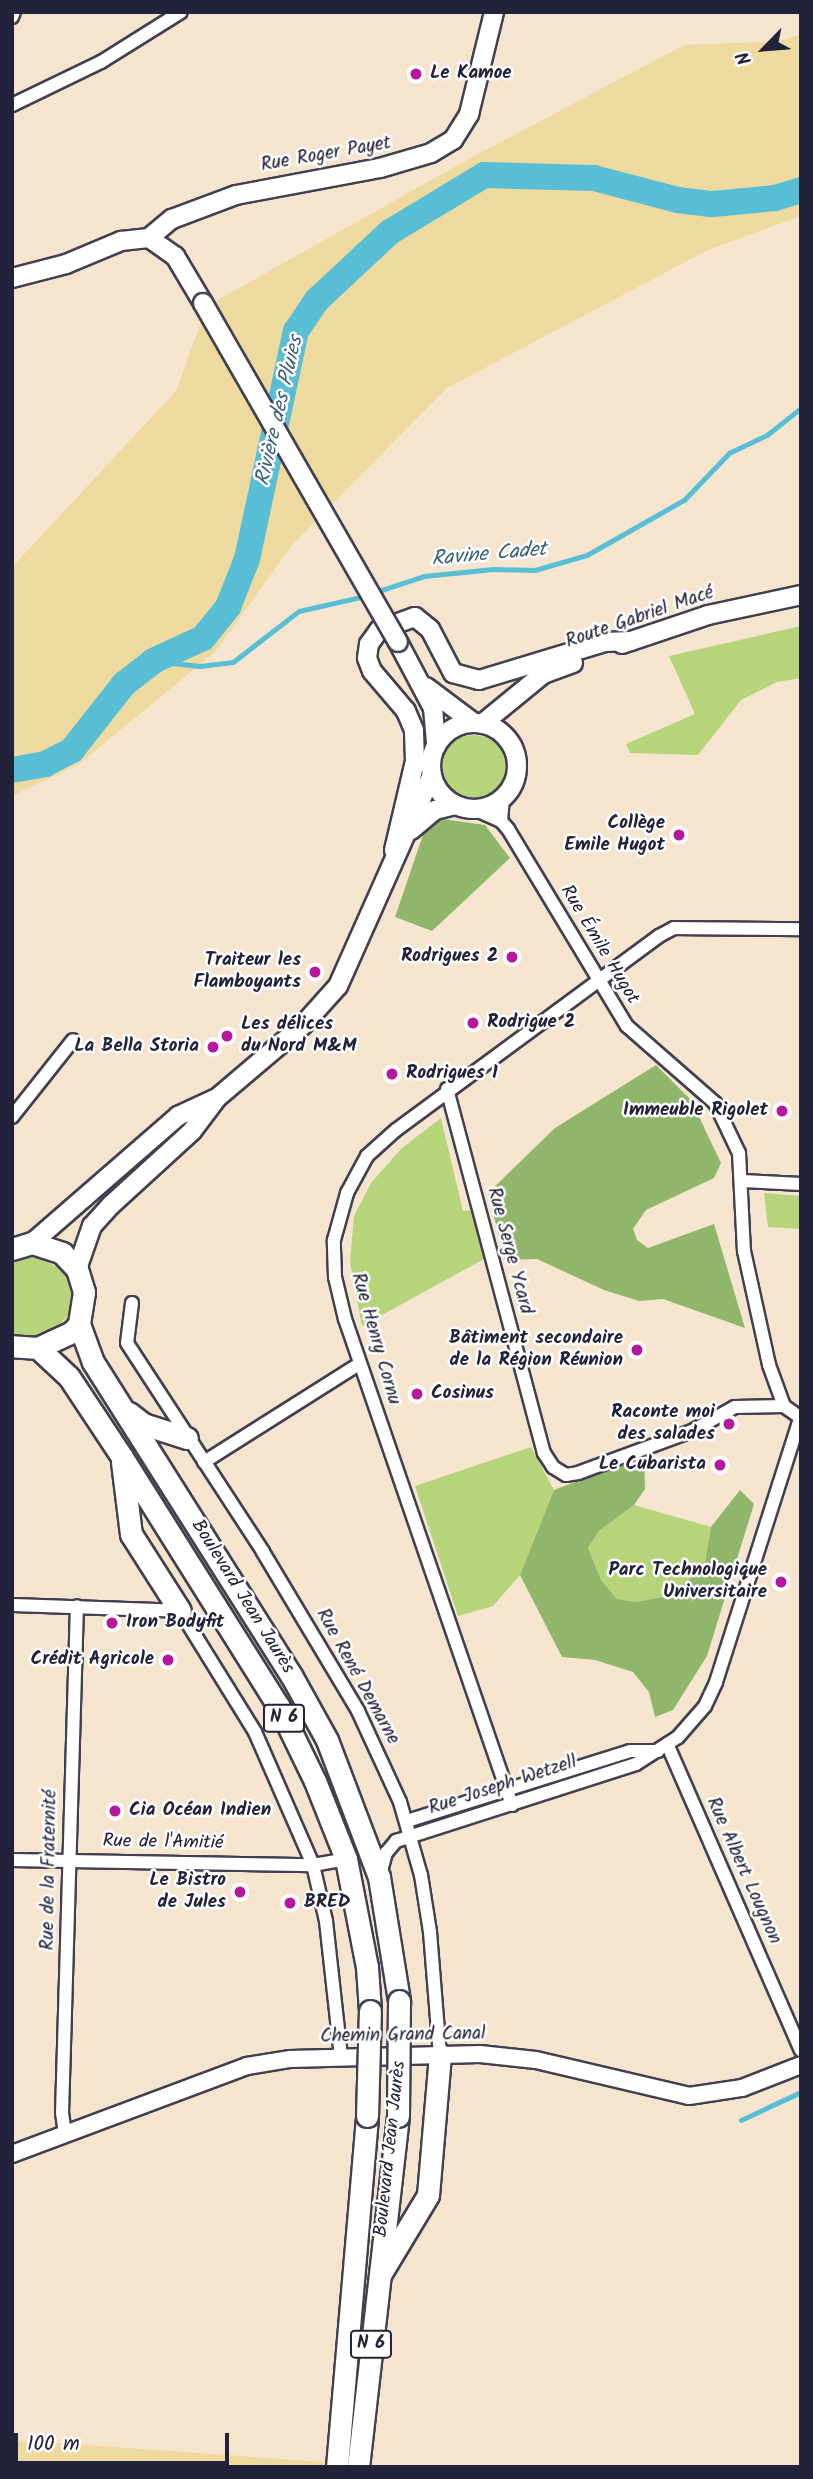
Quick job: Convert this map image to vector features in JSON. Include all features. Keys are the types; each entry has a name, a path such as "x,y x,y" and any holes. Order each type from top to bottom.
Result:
{"main road":[{"name":"Rue Roger Payet","path":"149,238 164,223 266,187 406,162 453,140 469,114 494,12"},
{"path":"175,256 176,233 196,211"},
{"path":"12,278 66,264 121,241 149,238 175,256 424,685 438,725 432,775 338,986 303,1025 217,1098 192,1131 92,1226 77,1269 62,1253 21,1242"},
{"name":"Route Gabriel Macé","path":"478,723 507,708 544,674 708,615 801,595"},
{"path":"394,859 397,824 415,761 414,730 406,711 372,671 367,658 369,644 379,630 415,617 430,629 453,673 479,680 605,642 631,641"},
{"path":"424,685 478,723 503,735 512,746 516,774 503,797 474,809 455,805 444,797 432,775"},
{"path":"503,735 507,708"},
{"path":"436,746 452,729 478,723"},
{"path":"406,835 425,816 455,805"},
{"path":"21,1242 178,1116 217,1098"},
{"name":"N 6","path":"77,1269 84,1292 79,1324"},
{"path":"12,1346 38,1349 63,1338 79,1324"},
{"name":"Boulevard Jean Jaurès","path":"79,1324 93,1362 291,1675 349,1790 379,1877 399,2001 398,2116 377,2277 354,2409 337,2467"},
{"name":"Boulevard Jean Jaurès","path":"38,1349 69,1377 279,1707 315,1781 346,1859 367,1967 370,2011 354,2409 358,2467"},
{"path":"122,1407 143,1424 187,1438"},
{"path":"122,1457 131,1534 180,1611"},
{"path":"377,2277 428,2195 440,2054"}],"street":[{"path":"12,105 100,62 181,12"},
{"path":"474,809 501,821 503,797"},
{"name":"Rue Émile Hugot","path":"501,821 597,983 627,1026 715,1103 739,1153 743,1181 744,1251 769,1365 783,1406"},
{"name":"Rue Henry Cornu","path":"512,1805 359,1364 335,1276 334,1240 347,1194 367,1156 447,1089 674,928 801,929"},
{"path":"12,1117 73,1040"},
{"name":"Rue Serge Ycard","path":"447,1089 544,1452 553,1467 566,1475 692,1431 735,1407 783,1406"},
{"path":"743,1181 801,1184"},
{"name":"Rue René Demarne","path":"132,1303 127,1343 204,1462 358,1712 407,1821 430,1932 440,2054"},
{"path":"204,1462 359,1364"},
{"path":"783,1406 800,1418"},
{"name":"Rue Joseph Wetzell","path":"379,1877 386,1853 411,1835 636,1764 663,1748 705,1706 716,1682 800,1418"},
{"path":"12,1605 180,1611 255,1732 313,1865 326,1922 341,2056"},
{"name":"Rue de la Fraternité","path":"65,2134 69,1860 77,1606"},
{"name":"Rue Joseph Wetzell","path":"407,1821 630,1751 663,1748"},
{"name":"Rue Albert Lougnon","path":"663,1748 801,2049"},
{"name":"Rue de l'Amitié","path":"12,1860 313,1865 346,1859"},
{"name":"Chemin Grand Canal","path":"12,2154 247,2066 341,2056 440,2054 536,2060 689,2096 743,2088 801,2065"}],"green space":[{"path":"801,626 801,678 777,682 741,700 698,755 630,753 626,744 695,714 669,656"},
{"path":"474,735 487,738 498,745 505,756 508,769 505,782 498,793 487,800 474,803 461,800 450,793 443,782 440,769 443,756 450,745 461,738"},
{"path":"443,819 485,825 510,858 432,931 395,917 425,829"},
{"path":"656,1065 691,1100 721,1163 714,1178 646,1210 633,1229 637,1240 648,1248 714,1224 745,1328 663,1299 639,1301 604,1290 537,1259 505,1260 488,1193 555,1128"},
{"path":"441,1118 463,1211 472,1210 484,1259 362,1326 350,1262 354,1216 371,1183 402,1148"},
{"path":"764,1193 801,1196 801,1229 768,1227"},
{"path":"33,1255 64,1270 74,1290 71,1313 47,1337 24,1339 12,1335 12,1260"},
{"path":"531,1447 554,1490 520,1575 493,1606 458,1616 415,1486"},
{"path":"644,1456 645,1489 634,1505 599,1531 588,1548 601,1580 617,1599 636,1602 662,1597 690,1579 705,1562 711,1527 740,1490 754,1504 707,1656 673,1710 655,1717 649,1692 633,1672 595,1660 562,1657 520,1575 554,1490"},
{"path":"634,1505 711,1527 705,1562 690,1579 662,1597 636,1602 617,1599 601,1580 588,1548 599,1531"}],"sand":[{"path":"801,34 801,216 708,250 447,388 293,544 215,652 79,764 12,796 12,567 176,391 207,306 465,161 684,45 780,41"},
{"path":"12,2440 172,2451 393,2467 12,2467"}],"waterway":[{"name":"Rivière des Pluies","path":"12,770 45,764 72,750 124,684 153,661 203,638 228,607 247,559 296,331 317,300 390,232 484,175 594,178 678,200 713,204 775,198 801,190"},
{"name":"Ravine Cadet","path":"373,593 424,576 493,569 535,570 587,555 684,500 729,453 767,435 801,408"},
{"name":"Ravine Cadet","path":"153,661 200,666 233,662 299,611 365,596"},
{"path":"741,2120 801,2092"}],"place":[{"name":"Le Kamoe","path":"416,74"},
{"name":"Collège Emile Hugot","path":"679,835"},
{"name":"Rodrigues 2","path":"512,957"},
{"name":"Traiteur les Flamboyants","path":"315,972"},
{"name":"Rodrigue 2","path":"473,1023"},
{"name":"Les délices du Nord M&M","path":"227,1036"},
{"name":"La Bella Storia","path":"213,1047"},
{"name":"Rodrigues 1","path":"392,1074"},
{"name":"Immeuble Rigolet","path":"782,1111"},
{"name":"Bâtiment secondaire de la Région Réunion","path":"637,1350"},
{"name":"Cosinus","path":"417,1394"},
{"name":"Raconte moi des salades","path":"729,1424"},
{"name":"Le Cubarista","path":"720,1465"},
{"name":"Parc Technologique Universitaire","path":"781,1582"},
{"name":"Iron Bodyfit","path":"112,1623"},
{"name":"Crédit Agricole","path":"168,1660"},
{"name":"Cia Océan Indien","path":"115,1811"},
{"name":"Le Bistro de Jules","path":"240,1892"},
{"name":"BRED","path":"290,1903"}]}
